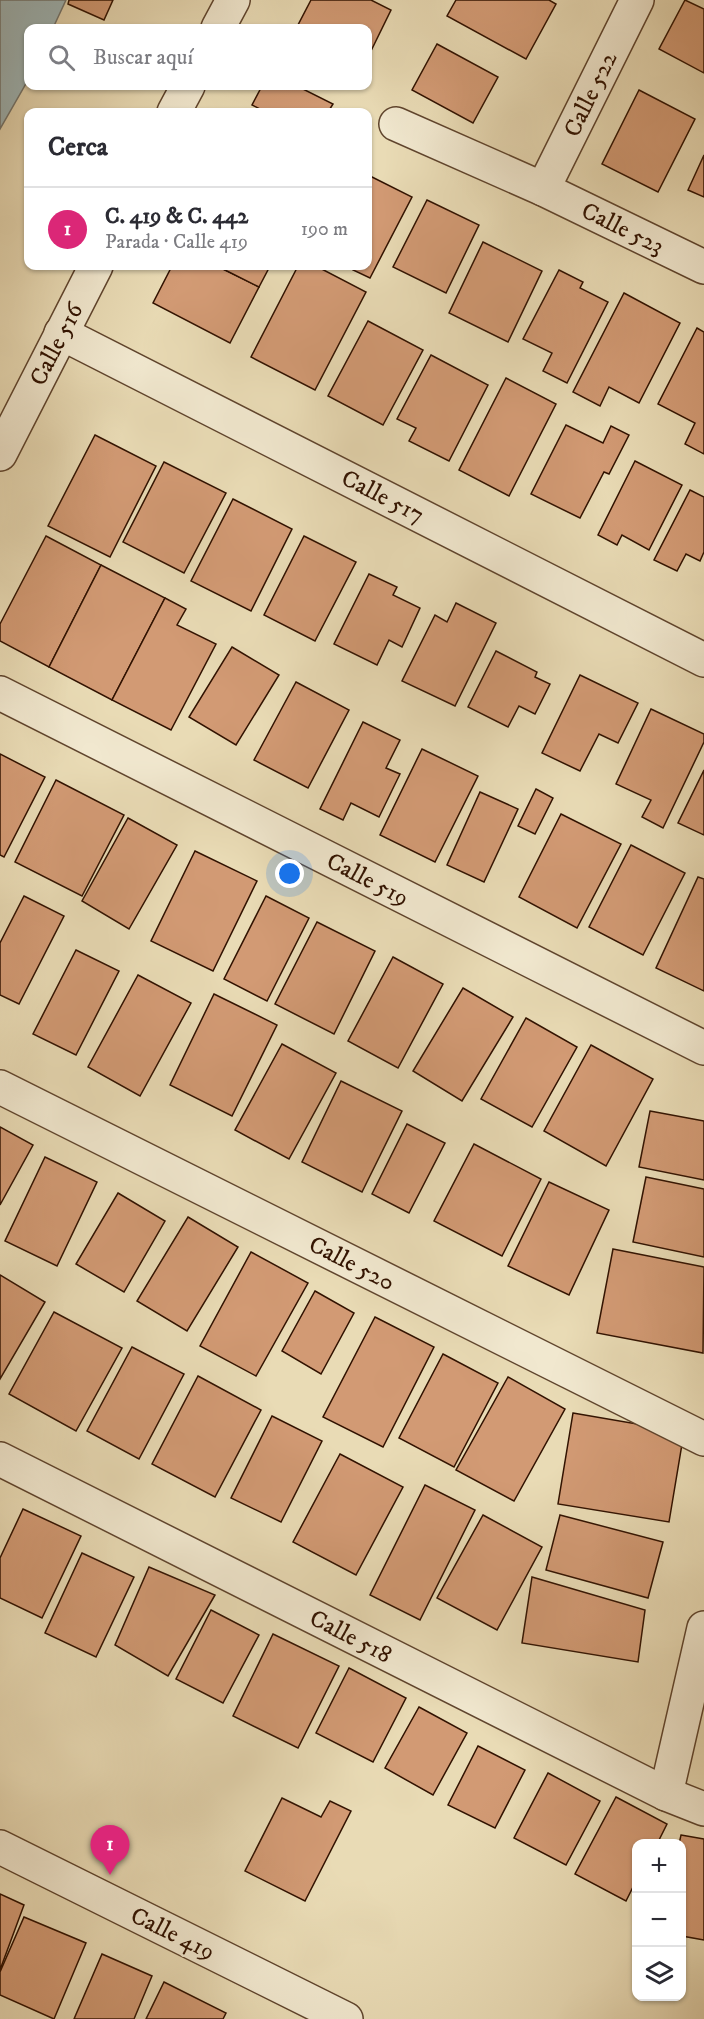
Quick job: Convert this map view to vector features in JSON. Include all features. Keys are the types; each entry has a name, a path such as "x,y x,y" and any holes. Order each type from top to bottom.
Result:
{"street":[{"path":"220,24 233,0"},
{"name":"Calle 522","path":"543,189 637,0"},
{"path":"176,108 186,90"},
{"name":"Calle 523","path":"396,124 543,189 704,267"},
{"name":"Calle 516","path":"0,454 94,270"},
{"name":"Calle 517","path":"62,333 704,660"},
{"name":"Calle 519","path":"0,693 704,1048"},
{"name":"Calle 520","path":"0,1087 704,1438"},
{"name":"Calle 518","path":"0,1459 666,1794 704,1809"},
{"path":"666,1794 704,1628"},
{"name":"Calle 419","path":"0,1847 346,2019"}],"water":[{"path":"0,0 66,0 55,24 24,24 24,87 0,129"}],"building":[{"path":"69,0 113,0 104,20 68,4"},
{"path":"311,0 371,0 391,10 372,49 372,24 299,24"},
{"path":"456,0 549,0 556,4 526,59 447,16"},
{"path":"685,0 704,9 704,73 659,49"},
{"path":"437,44 498,77 473,123 412,90"},
{"path":"260,90 305,90 333,104 330,108 258,108 252,105"},
{"path":"639,90 695,119 658,192 602,164"},
{"path":"704,155 704,197 688,190"},
{"path":"372,177 412,197 370,278 353,270 372,270"},
{"path":"427,200 479,225 446,293 393,267"},
{"path":"483,242 542,271 508,342 449,313"},
{"path":"170,270 225,270 259,287 230,343 153,303"},
{"path":"225,270 268,270 259,287"},
{"path":"296,270 324,270 366,292 315,390 251,357"},
{"path":"559,270 583,282 580,288 608,302 567,383 543,371 552,353 523,339"},
{"path":"624,293 680,323 639,403 609,387 600,406 573,392"},
{"path":"368,321 423,350 383,425 328,396"},
{"path":"697,328 704,332 704,454 685,444 695,423 658,404"},
{"path":"431,355 488,385 449,461 409,441 416,428 397,419"},
{"path":"506,378 556,404 509,496 459,470"},
{"path":"566,425 603,443 611,426 629,435 609,474 604,472 580,518 531,494"},
{"path":"95,435 156,466 110,557 48,526"},
{"path":"635,461 682,485 649,550 622,535 617,545 598,535"},
{"path":"164,462 226,493 184,573 123,542"},
{"path":"690,490 704,497 704,552 700,561 686,554 677,571 654,560"},
{"path":"233,499 292,529 251,611 191,581"},
{"path":"46,536 101,565 49,667 0,641 0,624"},
{"path":"304,536 356,562 315,641 264,615"},
{"path":"101,565 165,598 112,700 49,667"},
{"path":"369,574 397,587 393,595 420,608 402,647 389,640 377,665 334,644"},
{"path":"165,598 186,609 177,625 216,644 171,730 112,700"},
{"path":"456,603 496,623 455,706 402,681 435,615 447,622"},
{"path":"232,647 279,675 236,745 189,717"},
{"path":"496,651 537,672 535,677 550,684 535,714 519,706 508,727 468,707"},
{"path":"580,675 638,703 618,743 599,734 580,771 542,753"},
{"path":"296,682 349,710 308,788 254,760"},
{"path":"651,709 704,734 704,742 663,828 642,817 651,800 616,784"},
{"path":"363,722 400,740 386,768 400,774 379,817 351,803 343,820 320,809"},
{"path":"422,749 478,776 435,862 380,835"},
{"path":"0,754 45,777 4,857 0,855"},
{"path":"704,770 704,835 678,823"},
{"path":"56,780 124,815 82,896 15,862"},
{"path":"536,789 553,798 535,834 518,826"},
{"path":"480,792 518,809 484,882 447,865"},
{"path":"561,814 621,844 577,928 519,897"},
{"path":"128,818 177,845 129,929 82,901"},
{"path":"631,845 685,873 643,955 589,927"},
{"path":"195,851 257,881 213,971 151,941"},
{"path":"698,877 704,879 704,991 656,968"},
{"path":"24,896 64,916 19,1004 0,995 0,943"},
{"path":"266,896 309,918 267,1001 224,979"},
{"path":"317,922 375,951 334,1034 275,1004"},
{"path":"76,950 119,971 76,1055 33,1034"},
{"path":"393,957 443,984 398,1068 348,1041"},
{"path":"138,975 191,1003 140,1096 88,1067"},
{"path":"463,988 513,1017 462,1101 413,1071"},
{"path":"214,994 277,1025 232,1116 170,1085"},
{"path":"526,1018 577,1047 532,1127 481,1099"},
{"path":"282,1044 336,1073 289,1159 235,1130"},
{"path":"591,1045 653,1079 606,1166 544,1131"},
{"path":"341,1081 402,1111 362,1192 302,1162"},
{"path":"650,1111 704,1121 704,1180 639,1167"},
{"path":"407,1124 445,1143 409,1213 372,1194"},
{"path":"0,1127 33,1145 0,1205"},
{"path":"474,1144 541,1179 502,1256 434,1221"},
{"path":"45,1157 97,1182 57,1266 5,1241"},
{"path":"646,1177 704,1189 704,1257 633,1242"},
{"path":"549,1182 609,1210 569,1295 508,1266"},
{"path":"118,1193 165,1221 124,1292 76,1264"},
{"path":"188,1217 238,1247 187,1331 137,1301"},
{"path":"613,1249 704,1267 703,1353 597,1333"},
{"path":"251,1252 308,1283 256,1376 200,1346"},
{"path":"0,1275 45,1302 0,1379"},
{"path":"315,1291 354,1313 321,1374 282,1351"},
{"path":"54,1312 122,1348 76,1431 9,1394"},
{"path":"375,1317 434,1347 383,1447 323,1417"},
{"path":"132,1347 184,1374 139,1459 87,1431"},
{"path":"443,1354 498,1383 454,1467 399,1438"},
{"path":"198,1376 261,1410 215,1497 152,1464"},
{"path":"508,1377 565,1409 514,1501 456,1470"},
{"path":"573,1413 684,1432 669,1522 558,1504"},
{"path":"272,1416 322,1441 281,1522 231,1498"},
{"path":"340,1454 403,1487 356,1575 293,1542"},
{"path":"425,1485 475,1510 420,1620 370,1595"},
{"path":"23,1509 81,1536 42,1618 0,1598 0,1558"},
{"path":"483,1515 542,1547 497,1630 437,1598"},
{"path":"560,1515 663,1542 648,1598 546,1570"},
{"path":"82,1553 134,1577 96,1657 45,1633"},
{"path":"149,1567 215,1595 168,1676 115,1645"},
{"path":"532,1577 645,1610 638,1662 522,1643"},
{"path":"211,1610 259,1635 223,1703 176,1679"},
{"path":"273,1634 339,1666 298,1748 233,1716"},
{"path":"349,1668 406,1698 373,1762 316,1733"},
{"path":"419,1707 467,1733 433,1795 385,1768"},
{"path":"478,1746 525,1770 495,1828 448,1805"},
{"path":"548,1773 600,1801 566,1865 514,1838"},
{"path":"616,1797 667,1824 660,1839 632,1839 632,1889 626,1901 575,1874"},
{"path":"282,1798 321,1817 330,1801 351,1811 305,1901 245,1871"},
{"path":"681,1835 704,1839 704,1940 686,1937 686,1839 680,1839"},
{"path":"0,1894 24,1905 0,1970"},
{"path":"24,1917 86,1943 54,2019 0,1995 0,1972"},
{"path":"102,1954 152,1976 134,2019 74,2019"},
{"path":"164,1982 226,2013 223,2019 146,2019"}],"place":[{"name":"C. 419 & C. 442","path":"110,1875"}]}
